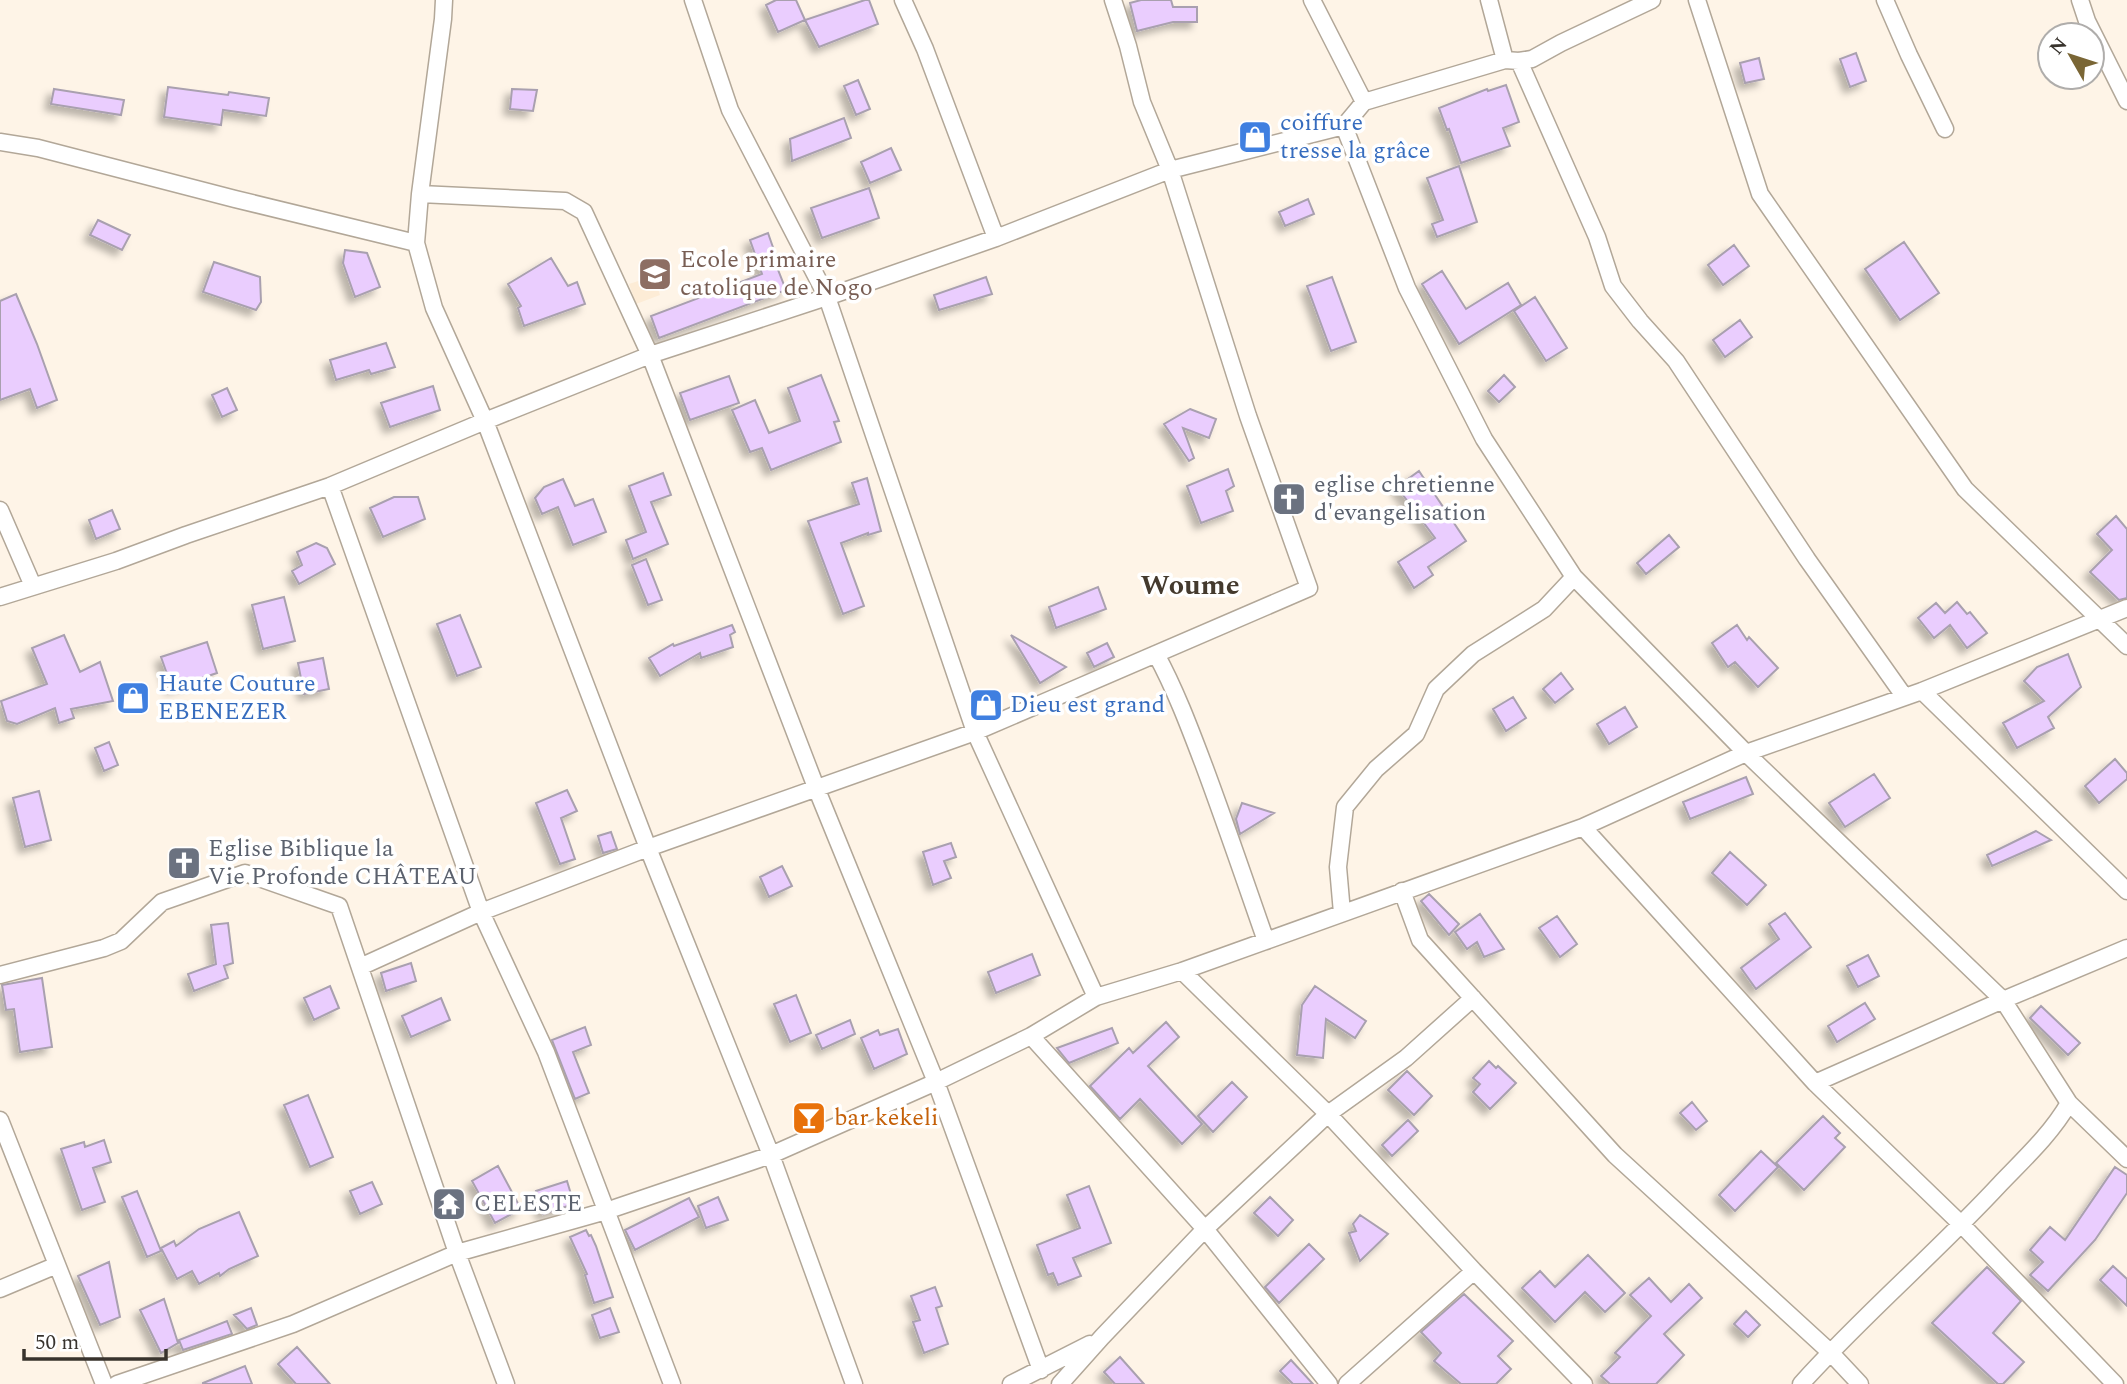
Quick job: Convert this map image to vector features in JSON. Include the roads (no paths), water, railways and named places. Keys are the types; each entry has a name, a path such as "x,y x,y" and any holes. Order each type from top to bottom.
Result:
{"street":[{"path":"443,0 416,243 434,308 485,421 648,848 771,1155 854,1384"},
{"path":"693,0 730,110 827,297 975,732 1096,997"},
{"path":"903,0 925,48 996,238"},
{"path":"360,967 481,912 648,848 975,732 1309,587 1248,416 1170,170 1142,102 1113,0"},
{"path":"1312,0 1364,102"},
{"path":"1489,0 1512,61 1597,237 1613,286 1676,361 1807,559 1904,696"},
{"path":"0,597 116,561 330,486 650,355 996,238 1170,170 1344,126 1364,102 1512,61 1531,59 1652,0"},
{"path":"1697,0 1760,194 1965,489 2127,646"},
{"path":"1885,0 1945,129"},
{"path":"2081,0 2087,21 2127,101"},
{"path":"1344,126 1407,288 1478,427 1574,577 1746,753 2003,1000 2069,1103 2127,1159"},
{"path":"0,142 38,148 416,243"},
{"path":"420,194 565,201 584,212 650,355 817,790 936,1083 1041,1370"},
{"path":"330,486 481,912 546,1052 672,1384"},
{"path":"0,510 33,586"},
{"path":"1342,913 1338,867 1345,807 1376,769 1416,734 1436,689 1473,654 1544,609 1574,577"},
{"path":"117,1384 293,1324 457,1253 606,1211 771,1155 936,1083 1031,1036 1096,997 1182,971 1583,827 1746,753 1922,691 2127,608"},
{"path":"1156,654 1172,682 1222,813 1266,941"},
{"path":"1922,691 2127,891"},
{"path":"1583,827 1815,1083 1962,1225 2115,1384"},
{"path":"0,975 104,948 121,941 162,902 245,873 339,906 457,1253 506,1384"},
{"path":"1402,891 1420,940 1615,1155 1830,1352 1860,1384"},
{"path":"1815,1083 2127,948"},
{"path":"1182,971 1328,1114 1584,1384"},
{"path":"1060,1384 1205,1229 1328,1114 1406,1058 1472,998"},
{"path":"1031,1036 1205,1229 1329,1384"},
{"path":"1801,1384 1830,1352 1962,1225 2056,1124 2069,1103"},
{"path":"0,1120 104,1384"},
{"path":"0,1289 57,1265"},
{"path":"1346,1384 1474,1271"},
{"path":"1012,1384 1102,1337"}],"place":[{"name":"coiffure tresse la grâce","path":"1255,137"},
{"name":"Ecole primaire catolique de Nogo","path":"655,274"},
{"name":"eglise chretienne d'evangelisation","path":"1289,499"},
{"name":"Haute Couture EBENEZER","path":"133,698"},
{"name":"Dieu est grand","path":"986,705"},
{"name":"Eglise Biblique la Vie Profonde CHÂTEAU","path":"184,863"},
{"name":"bar kekeli","path":"809,1118"},
{"name":"CELESTE","path":"449,1204"}],"district":[{"name":"Woume","path":"1190,585"}]}
